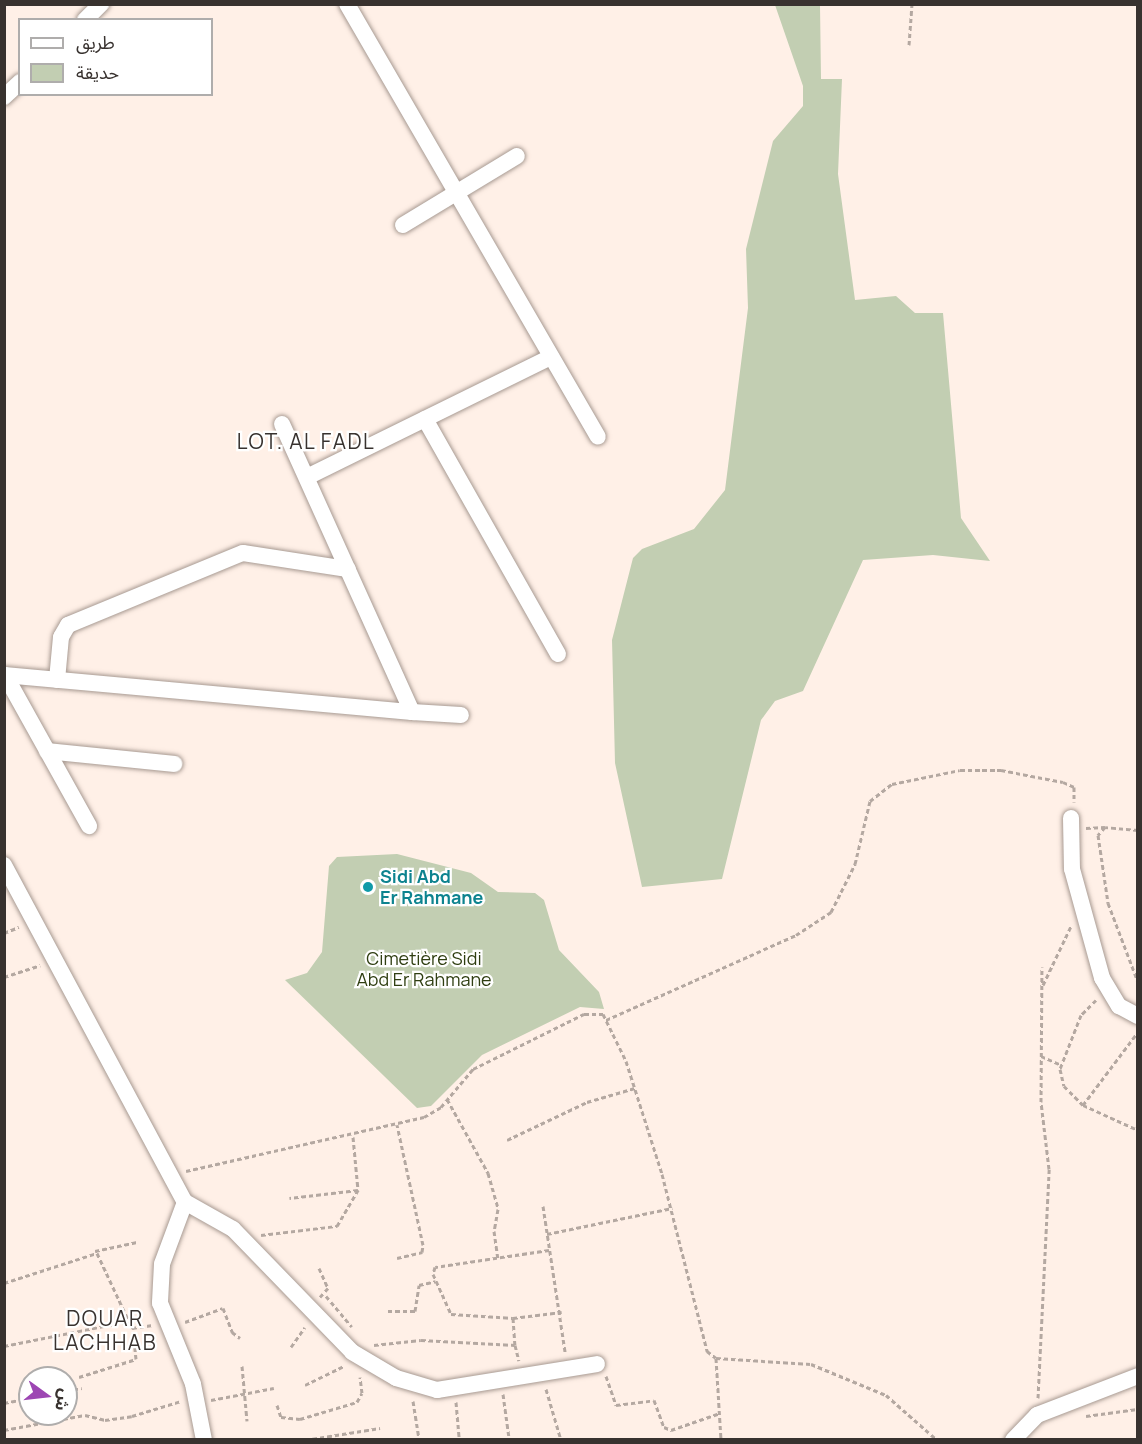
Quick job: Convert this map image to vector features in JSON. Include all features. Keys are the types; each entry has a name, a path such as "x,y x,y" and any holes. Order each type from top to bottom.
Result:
{"street":[{"path":"87,18 101,4"},
{"path":"347,4 598,437"},
{"path":"4,97 18,84"},
{"path":"404,225 517,156"},
{"path":"307,477 551,357"},
{"path":"425,419 558,654"},
{"path":"282,424 412,712"},
{"path":"57,680 61,637 68,625 243,553 348,569"},
{"path":"5,675 461,715"},
{"path":"5,675 89,826"},
{"path":"47,751 174,764"},
{"path":"1071,818 1071,868 1081,913 1108,987 1119,1006 1137,1016"},
{"path":"4,865 185,1202 245,1240 315,1317 352,1352 408,1382 455,1389 597,1364"},
{"path":"185,1202 162,1264 159,1296 197,1400 204,1440"},
{"path":"1012,1440 1037,1415 1137,1376"}],"path":[{"path":"909,45 912,4"},
{"path":"606,1020 796,935 831,912 855,864 870,801 891,784 960,770 1063,782 1074,787 1071,818"},
{"path":"1137,830 1105,827 1098,835 1108,903 1137,982"},
{"path":"1042,989 1081,913"},
{"path":"4,977 55,960"},
{"path":"1037,1415 1049,1169 1041,1056 1042,967"},
{"path":"1108,987 1081,1015 1061,1065 1064,1086 1083,1105 1137,1129"},
{"path":"169,1174 353,1137 423,1117 447,1099 473,1069 584,1014 603,1014 634,1088 672,1208 703,1342 716,1358 721,1440"},
{"path":"1083,1105 1137,1032"},
{"path":"1041,1056 1061,1065"},
{"path":"507,1140 587,1102 634,1088"},
{"path":"447,1099 488,1173 498,1209 494,1231 498,1258"},
{"path":"397,1125 423,1245 422,1252 397,1258"},
{"path":"245,1240 273,1232 337,1226 358,1190 353,1137"},
{"path":"289,1198 358,1190"},
{"path":"543,1206 549,1250 562,1312 566,1369"},
{"path":"547,1234 672,1208"},
{"path":"4,1282 87,1253 137,1242"},
{"path":"549,1250 435,1267 436,1281 451,1314 513,1318 562,1312"},
{"path":"79,1377 136,1359 132,1328 101,1254 87,1253"},
{"path":"319,1268 326,1296 354,1329"},
{"path":"388,1311 415,1311 419,1286 436,1281"},
{"path":"300,1301 326,1296"},
{"path":"132,1328 168,1324 223,1308 232,1332 240,1338"},
{"path":"291,1347 315,1317"},
{"path":"513,1318 521,1377"},
{"path":"4,1346 129,1321"},
{"path":"305,1385 340,1370 352,1352 421,1340 515,1345"},
{"path":"277,1405 281,1417 300,1419 357,1402 362,1393 352,1352"},
{"path":"716,1358 811,1364 886,1395 938,1440"},
{"path":"597,1364 616,1404 654,1400 664,1427 671,1430 720,1413"},
{"path":"242,1366 247,1393 247,1421"},
{"path":"546,1372 545,1394 561,1440"},
{"path":"502,1380 509,1438"},
{"path":"408,1382 420,1440"},
{"path":"78,1389 82,1388"},
{"path":"4,1430 85,1415 105,1420 132,1416 197,1400 274,1388"},
{"path":"455,1389 459,1439"},
{"path":"305,1440 380,1428"}],"green space":[{"path":"775,5 820,5 821,79 842,79 838,174 855,300 896,296 915,313 943,313 961,518 990,561 933,555 863,560 803,691 775,701 761,720 722,879 642,887 615,763 612,640 633,558 642,549 694,529 725,490 748,308 746,249 773,141 803,106 803,86"},
{"name":"Cimetière Sidi Abd Er Rahmane","path":"397,854 471,873 498,892 535,893 544,900 559,950 599,992 604,1009 580,1007 482,1055 431,1106 417,1108 285,980 307,973 322,952 329,866 337,857"}],"place":[{"name":"Sidi Abd Er Rahmane","path":"368,887"}],"district":[{"name":"LOT. AL FADL","path":"306,441"},
{"name":"DOUAR LACHHAB","path":"105,1330"}]}
